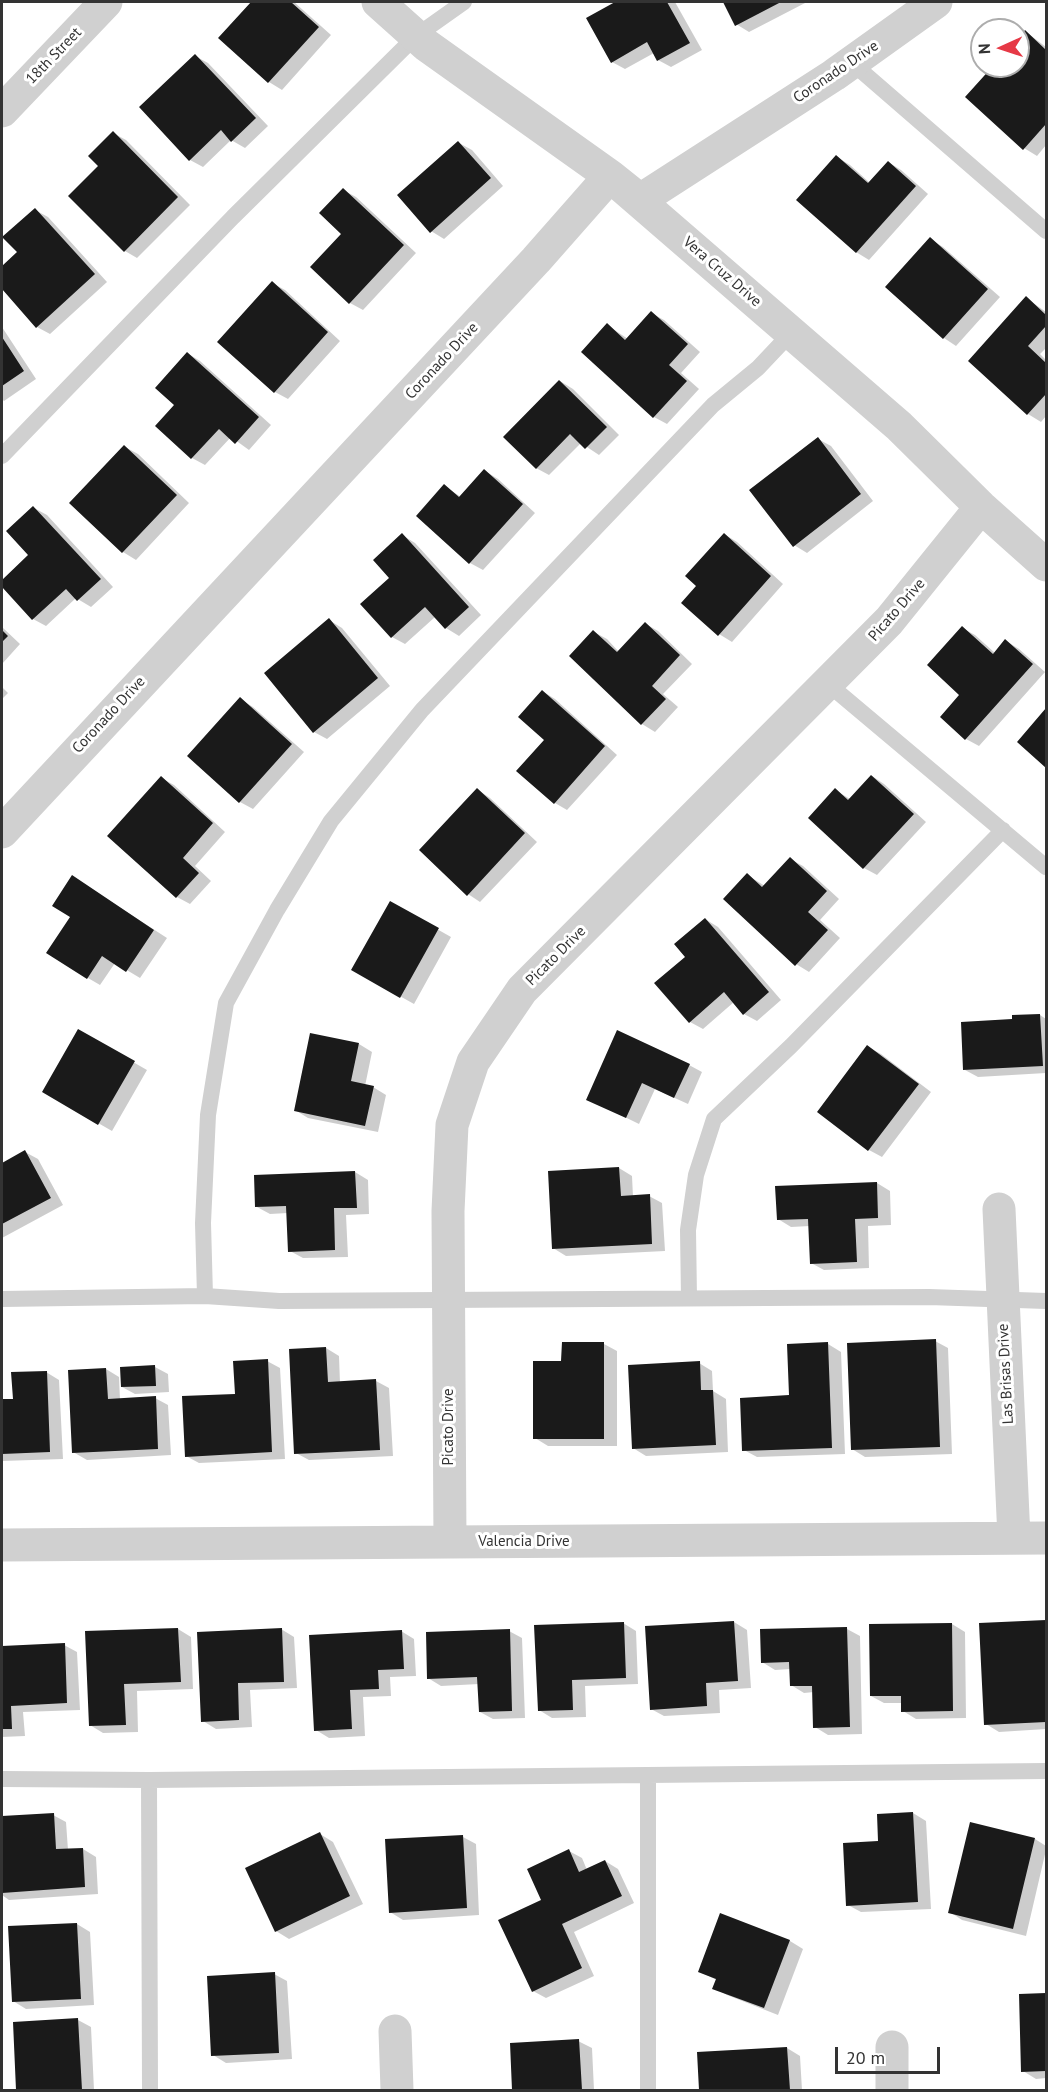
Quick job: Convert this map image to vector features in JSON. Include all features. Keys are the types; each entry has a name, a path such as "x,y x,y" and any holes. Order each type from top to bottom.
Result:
{"street":[{"name":"18th Street","path":"2,111 106,2"},
{"name":"Vera Cruz Drive","path":"378,2 416,36 610,176 899,426 981,507 1047,565"},
{"name":"Coronado Drive","path":"2,832 536,260 610,176 640,200 851,62 936,2"},
{"name":"Picato Drive","path":"450,1542 448,1211 452,1125 473,1062 522,990 889,621 981,507"},
{"name":"Las Brisas Drive","path":"999,1209 1014,1539"},
{"name":"Valencia Drive","path":"2,1545 1047,1538"},
{"path":"395,2031 397,2091"},
{"path":"892,2047 892,2091"}],"lane":[{"path":"2,456 233,217 416,36 464,2"},
{"path":"851,62 1047,231"},
{"path":"205,1296 203,1223 208,1115 226,1003 277,910 331,820 422,710 713,405 758,368 792,332"},
{"path":"827,683 1047,867"},
{"path":"689,1298 688,1230 696,1175 714,1119 791,1046 1003,830"},
{"path":"2,1299 205,1296 279,1301 929,1297 1047,1301"},
{"path":"2,1779 149,1780 1047,1771"},
{"path":"648,1775 648,2091"},
{"path":"149,1780 150,2091"}],"building":[{"path":"251,2 291,2 319,27 268,83 218,38"},
{"path":"615,2 667,2 690,43 657,61 647,42 611,63 586,18"},
{"path":"723,2 781,2 735,26"},
{"path":"1030,35 1046,50 1046,124 1023,150 965,97 982,78 1030,78"},
{"path":"195,54 256,118 231,142 221,130 189,161 139,107"},
{"path":"113,131 178,197 124,252 68,196 98,166 88,156"},
{"path":"458,141 491,178 430,233 397,195"},
{"path":"836,155 868,183 888,161 916,186 856,253 796,200"},
{"path":"343,188 404,245 349,304 310,267 341,234 319,213"},
{"path":"35,208 95,274 36,328 2,289 2,266 17,252 2,237"},
{"path":"930,237 988,289 943,339 885,287"},
{"path":"272,281 328,332 274,393 217,342"},
{"path":"1026,296 1046,315 1046,326 1028,346 1046,363 1046,394 1027,415 968,361"},
{"path":"651,311 688,344 669,365 687,381 653,418 581,352 607,323 625,340"},
{"path":"2,337 24,371 2,386"},
{"path":"187,352 259,417 235,444 219,429 191,459 155,426 174,405 155,388"},
{"path":"559,380 607,427 585,449 570,434 536,469 503,437"},
{"path":"818,437 861,494 793,547 749,490"},
{"path":"124,445 177,495 122,553 69,503"},
{"path":"484,469 523,504 469,564 416,516 444,484 459,497"},
{"path":"33,506 101,579 77,601 66,589 32,620 2,587 2,580 28,555 6,531"},
{"path":"402,533 469,607 445,629 425,607 391,638 360,604 389,578 373,560"},
{"path":"724,533 771,576 718,636 681,603 696,586 685,576"},
{"path":"329,618 378,678 313,733 264,673"},
{"path":"645,622 680,655 652,686 666,699 641,725 569,656 593,630 617,652"},
{"path":"962,626 993,654 1005,639 1033,664 965,740 940,717 959,695 927,665"},
{"path":"2,630 8,636 2,642"},
{"path":"542,690 605,746 554,804 516,771 544,740 518,717"},
{"path":"240,697 292,744 239,803 187,756"},
{"path":"1046,708 1046,768 1017,742"},
{"path":"871,775 914,814 863,869 808,818 835,788 848,800"},
{"path":"161,776 213,823 183,858 199,873 176,898 107,836"},
{"path":"477,788 525,833 467,896 419,850"},
{"path":"790,857 827,891 808,912 828,930 795,966 723,899 747,873 762,887"},
{"path":"72,875 154,930 126,972 102,956 87,979 46,953 70,917 52,906"},
{"path":"390,901 439,928 400,998 351,970"},
{"path":"705,918 769,992 743,1015 724,992 689,1023 654,983 685,957 674,944"},
{"path":"1040,1014 1043,1066 963,1070 961,1022 1012,1019 1012,1015"},
{"path":"78,1029 135,1061 98,1125 42,1092"},
{"path":"617,1030 690,1064 674,1098 642,1083 626,1118 586,1100"},
{"path":"310,1033 359,1043 351,1081 374,1086 365,1126 294,1111"},
{"path":"867,1045 919,1084 868,1151 817,1112"},
{"path":"25,1150 51,1198 2,1224 2,1163"},
{"path":"619,1167 621,1196 650,1194 652,1244 552,1249 548,1171"},
{"path":"355,1171 357,1208 334,1208 335,1250 288,1252 286,1206 255,1207 254,1175"},
{"path":"877,1182 878,1218 855,1219 857,1262 810,1264 808,1219 777,1220 775,1186"},
{"path":"936,1339 940,1447 851,1450 847,1343"},
{"path":"562,1342 604,1342 604,1439 533,1439 533,1361 561,1361"},
{"path":"828,1342 832,1448 742,1451 740,1398 789,1395 787,1344"},
{"path":"326,1347 328,1382 376,1379 380,1450 294,1454 289,1349"},
{"path":"268,1359 272,1452 185,1457 182,1396 235,1394 233,1361"},
{"path":"700,1361 701,1390 713,1390 716,1445 632,1449 628,1365"},
{"path":"155,1365 156,1386 121,1387 120,1367"},
{"path":"106,1368 108,1399 156,1396 158,1449 72,1453 68,1370"},
{"path":"47,1371 50,1452 2,1454 2,1399 13,1399 11,1372"},
{"path":"1046,1620 1046,1722 984,1725 979,1623"},
{"path":"734,1621 738,1681 706,1683 707,1706 650,1710 645,1626"},
{"path":"624,1622 626,1678 572,1680 573,1710 538,1711 534,1625"},
{"path":"952,1623 953,1711 901,1712 901,1696 870,1696 869,1624"},
{"path":"847,1627 850,1727 813,1728 812,1686 790,1686 789,1662 761,1663 760,1629"},
{"path":"178,1628 181,1682 124,1684 126,1725 89,1726 85,1631"},
{"path":"282,1628 284,1682 238,1683 239,1720 201,1722 197,1632"},
{"path":"510,1629 512,1711 479,1712 477,1677 427,1679 426,1632"},
{"path":"402,1630 404,1669 378,1670 379,1689 350,1690 352,1729 314,1731 309,1635"},
{"path":"65,1643 67,1703 11,1706 12,1729 2,1729 2,1646"},
{"path":"913,1812 918,1902 846,1906 843,1843 878,1841 877,1814"},
{"path":"54,1813 56,1849 83,1848 85,1887 2,1893 2,1816"},
{"path":"970,1822 1035,1838 1013,1929 948,1913"},
{"path":"320,1832 350,1896 275,1932 245,1868"},
{"path":"463,1835 467,1908 389,1913 385,1839"},
{"path":"569,1849 579,1872 605,1860 622,1896 562,1924 582,1968 532,1992 498,1920 541,1900 527,1869"},
{"path":"720,1913 790,1940 764,2008 712,1989 716,1979 698,1972"},
{"path":"77,1923 81,1999 12,2002 8,1926"},
{"path":"275,1972 279,2053 211,2056 207,1976"},
{"path":"1046,1993 1046,2071 1021,2072 1019,1994"},
{"path":"78,2018 82,2090 16,2090 13,2022"},
{"path":"579,2039 582,2090 512,2090 510,2043"},
{"path":"787,2047 790,2090 699,2090 697,2052"}]}
